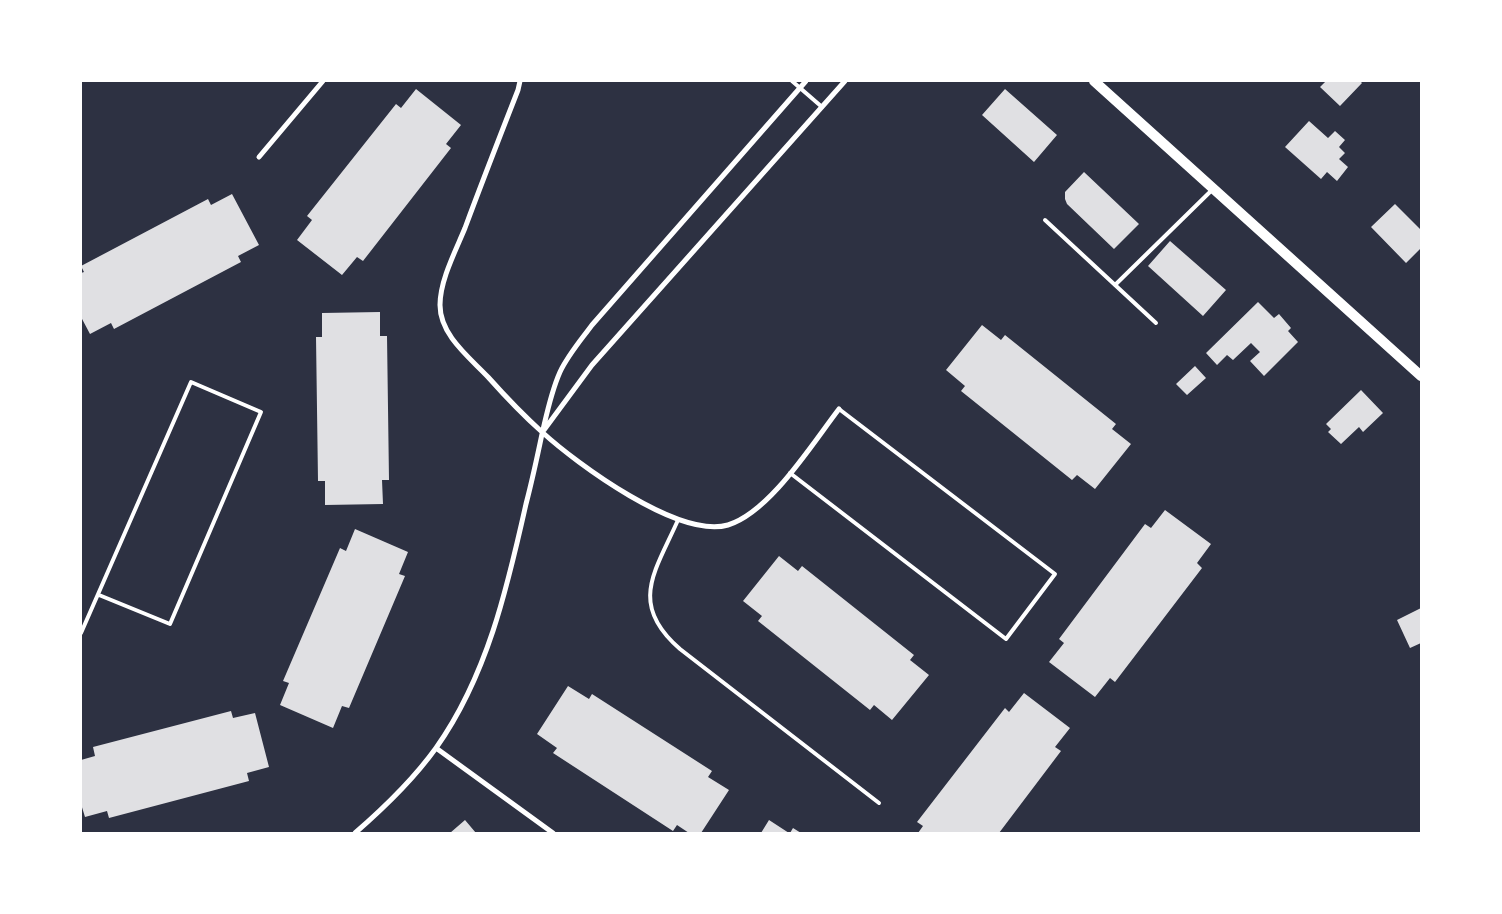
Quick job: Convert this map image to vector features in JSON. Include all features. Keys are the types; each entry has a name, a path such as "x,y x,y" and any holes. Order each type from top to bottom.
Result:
{"main road":[{"path":"1094,81 1421,376"}],"street":[{"path":"259,157 323,81"},
{"path":"520,81 447,272 440,305 443,322 452,339 516,408 574,458 604,478 652,508 678,520 702,526 726,525 750,514 772,495 839,409"},
{"path":"355,833 412,778 436,748 455,719 473,684 497,621 515,556 550,398 560,372 572,351 806,81"},
{"path":"543,433 592,366 845,81"},
{"path":"436,748 553,833"}],"lane":[{"path":"792,81 822,107"},
{"path":"1115,285 1213,189"},
{"path":"1045,220 1156,323"},
{"path":"81,633 191,382 261,412 170,624 99,595"},
{"path":"790,473 1006,639 1056,574 839,409"},
{"path":"678,520 653,577 650,592 650,606 661,629 680,649 879,803"}],"building":[{"path":"1326,81 1360,81 1362,83 1340,106 1320,87"},
{"path":"416,89 461,125 446,144 451,148 363,261 357,257 342,275 297,240 312,220 307,216 396,104 401,108"},
{"path":"1005,89 1057,135 1034,162 982,115"},
{"path":"1309,121 1328,138 1335,131 1345,140 1339,147 1345,153 1339,159 1348,167 1337,181 1327,172 1321,179 1285,147"},
{"path":"1084,172 1139,224 1114,249 1067,204 1065,199 1065,192"},
{"path":"232,194 259,245 238,256 241,262 114,329 111,323 90,334 81,317 81,273 84,272 81,266 208,199 211,205"},
{"path":"1395,204 1421,230 1421,248 1406,263 1371,227"},
{"path":"1170,241 1226,290 1203,316 1148,266"},
{"path":"1258,302 1274,318 1279,314 1291,328 1288,331 1298,342 1264,376 1250,361 1260,352 1251,343 1233,360 1227,355 1217,365 1206,353"},
{"path":"380,312 380,336 387,336 389,480 382,480 383,504 325,505 325,481 318,481 316,337 322,337 322,313"},
{"path":"982,325 1001,340 1005,335 1116,424 1112,429 1131,444 1095,489 1077,475 1072,480 961,391 965,386 946,370"},
{"path":"1195,366 1206,378 1187,395 1176,384"},
{"path":"1361,390 1383,413 1363,432 1359,427 1341,444 1328,432 1331,429 1326,424"},
{"path":"1165,510 1211,544 1197,563 1202,568 1115,682 1110,678 1095,697 1049,662 1064,643 1059,639 1145,524 1151,528"},
{"path":"355,529 408,552 399,574 405,576 349,708 342,706 333,728 280,705 289,683 283,681 340,548 346,551"},
{"path":"779,556 798,571 802,566 914,655 910,660 929,675 892,720 874,705 870,710 758,621 762,616 743,601"},
{"path":"1421,608 1421,643 1410,648 1397,620"},
{"path":"568,686 589,699 592,694 712,771 708,777 729,790 701,833 689,833 677,825 673,831 553,753 557,748 537,734"},
{"path":"1024,693 1070,728 1055,747 1061,751 999,833 918,833 923,826 917,822 1005,708 1009,712"},
{"path":"231,711 233,718 255,713 269,767 247,773 249,781 109,818 107,811 85,817 81,804 81,760 95,756 93,747"},
{"path":"465,820 476,833 450,833"},
{"path":"769,820 789,833 761,833"},
{"path":"793,828 801,833 790,833"}]}
